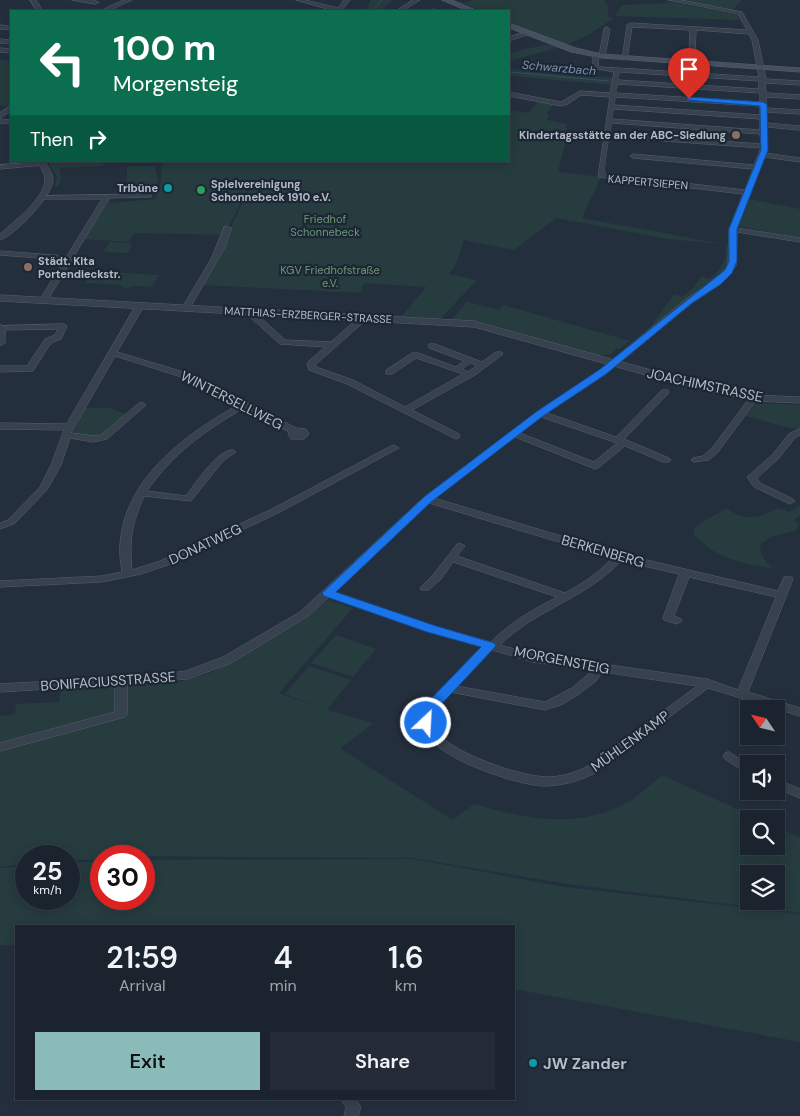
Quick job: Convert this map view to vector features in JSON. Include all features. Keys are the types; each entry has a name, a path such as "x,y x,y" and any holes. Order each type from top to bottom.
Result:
{"main road":[{"path":"446,0 471,10"},
{"path":"510,25 574,50 599,56 800,70"}],"street":[{"path":"75,0 96,2"},
{"path":"105,10 130,0"},
{"path":"299,0 334,10"},
{"path":"339,10 347,0"},
{"path":"401,10 416,0"},
{"name":"BONIFACIUSSTRASSE","path":"0,688 121,682 180,676 208,669 227,660 304,614 427,499 540,414 611,364 689,301 724,277 733,261 733,229 763,155 762,67 750,32 740,13 672,0"},
{"path":"624,58 630,25 750,32"},
{"path":"606,28 595,64 597,68 800,83"},
{"path":"693,29 692,54 696,59 696,63"},
{"path":"510,39 529,33"},
{"name":"KAPPERTSIEPEN","path":"617,70 608,135 600,175 603,178 747,192"},
{"path":"616,82 800,97"},
{"path":"510,94 561,104 566,104 580,93 614,94 800,112"},
{"path":"612,107 764,117"},
{"path":"610,121 800,128"},
{"path":"608,135 764,146"},
{"path":"763,155 800,160"},
{"path":"633,156 758,167"},
{"path":"0,167 42,163 49,178 43,197 0,238"},
{"path":"43,197 149,196"},
{"path":"43,301 106,197"},
{"path":"186,308 202,276 209,270 228,228"},
{"path":"733,229 800,240"},
{"path":"0,253 70,258"},
{"name":"MATTHIAS-ERZBERGER-STRASSE","path":"0,298 479,325 611,364"},
{"path":"0,526 12,522 41,492 56,465 66,434 76,415 140,306"},
{"path":"254,311 254,316 283,342 332,345"},
{"path":"363,318 311,364 312,368 347,380 406,410 423,421 456,436"},
{"path":"0,343 0,327 62,326 58,337 48,341 40,357 35,360 30,369 0,369"},
{"path":"432,346 483,365"},
{"name":"WINTERSELLWEG","path":"112,354 194,378 294,431"},
{"path":"406,410 468,375 499,354"},
{"path":"389,372 415,355 468,375"},
{"path":"457,370 470,360"},
{"name":"JOACHIMSTRASSE","path":"611,364 754,398 800,400"},
{"path":"514,434 595,466 666,392"},
{"path":"696,460 706,458 715,450 754,398"},
{"path":"0,426 93,439 104,437 142,405"},
{"path":"127,574 124,552 127,527 140,494 160,465 183,443 201,429 243,405"},
{"path":"540,414 621,441 666,460"},
{"path":"790,501 757,485 752,477 775,457 792,436 800,432"},
{"name":"DONATWEG","path":"0,584 88,580 127,574 181,555 275,511 394,448"},
{"path":"140,494 188,499 220,459 231,452"},
{"name":"BERKENBERG","path":"427,499 619,557 781,595"},
{"path":"425,588 437,578 460,546"},
{"name":"MÜHLENKAMP","path":"619,557 605,573 518,622 430,708 426,715 429,731 435,738 454,751 487,766 523,778 548,782 562,780 590,771 707,683"},
{"path":"452,558 564,596"},
{"path":"677,620 668,618 685,573"},
{"path":"742,693 788,579"},
{"name":"MORGENSTEIG","path":"328,593 432,629 533,658 707,683 800,712"},
{"path":"449,688 544,706 555,704 593,678 600,668"},
{"path":"0,747 121,714 121,682"},
{"path":"729,756 740,764"},
{"path":"785,787 800,794"},
{"path":"349,1100 354,1107 351,1116"}],"green space":[{"path":"371,0 392,0 384,10 366,10"},
{"path":"453,0 465,3 474,0 604,0 608,5 608,17 614,18 588,35 567,45 510,22 510,10 479,10"},
{"path":"661,0 736,14 740,20 615,16 622,5 669,3"},
{"path":"673,0 742,0 733,9 740,13"},
{"path":"548,44 557,48 510,61 510,53"},
{"path":"0,60 10,61 10,108 0,115 0,112 8,107 0,105"},
{"path":"510,69 614,78 613,85 510,76"},
{"path":"538,101 554,104 546,114 549,115 547,120 567,124 566,131 569,132 558,172 601,177 582,218 722,244 668,239 556,218 514,250 464,240 455,266 449,274 477,280 440,319 401,317 426,287 364,283 361,293 204,285 232,230 231,227 250,187 248,187 225,235 134,233 130,241 127,242 84,239 108,199 111,198 110,203 155,199 157,196 154,195 159,189 161,182 161,166 164,162 510,162 510,110 529,113"},
{"path":"48,162 104,163 102,166 60,168 61,180 58,186 55,187 57,177"},
{"path":"127,166 155,166 158,180 155,192 148,195 127,195"},
{"path":"749,199 800,209 800,238 739,226"},
{"path":"110,242 132,243 128,253 103,252"},
{"path":"725,244 729,245 732,261 723,277 642,339 674,294 682,297 691,290 702,276 709,279 717,272 725,259"},
{"path":"91,271 159,275 152,287 135,286 124,289 122,285 85,283"},
{"path":"467,302 499,310 504,305 630,341 619,349 617,348 612,354 599,356 482,322 451,320"},
{"path":"756,403 800,405 800,429 746,416"},
{"path":"85,408 111,408 128,415 114,428 104,434 92,436 73,433"},
{"path":"800,505 800,515 794,520 799,525 796,531 773,536 761,544 762,555 774,569 730,559 712,550 693,534 696,526 727,508 740,515 752,517 778,508 789,512"},
{"path":"328,600 353,608 279,693 322,709 285,694 309,666 351,680 327,710 374,723 341,748 344,751 453,820 474,804 532,817 571,819 590,816 609,811 628,802 662,775 740,810 740,855 785,855 785,831 800,837 800,913 776,910 785,910 785,865 740,865 740,906 567,884 413,858 155,856 155,845 90,845 90,860 80,860 80,845 15,845 15,865 0,867 0,716 15,714 16,704 59,702 61,690 181,682 212,672 309,615"},
{"path":"336,635 376,649 353,677 311,663"},
{"path":"414,859 565,887 740,907 740,910 765,910 800,914 800,1042 515,989 515,925 15,925 15,946 0,945 0,868 15,867 15,910 80,910 80,862 90,862 90,910 155,910 155,860"}],"waterway":[{"name":"Schwarzbach","path":"374,10 381,0"},
{"name":"Schwarzbach","path":"510,72 608,81"}],"place":[{"name":"Kindertagsstätte an der ABC-Siedlung","path":"736,135"},
{"name":"Tribüne","path":"168,188"},
{"name":"Spielvereinigung Schonnebeck 1910 e.V.","path":"201,190"},
{"name":"Städt. Kita Portendieckstr.","path":"28,267"},
{"name":"JW Zander","path":"533,1063"}],"route":[{"path":"426,723 426,715 430,708 490,645 432,629 328,593 427,499 540,414 603,372 689,301 718,282 729,271 733,261 734,249 732,241 734,224 763,155 763,104 689,99"}],"park label":[{"name":"Friedhof Schonnebeck","path":"325,225"},
{"name":"KGV Friedhofstraße e.V.","path":"330,276"}]}
